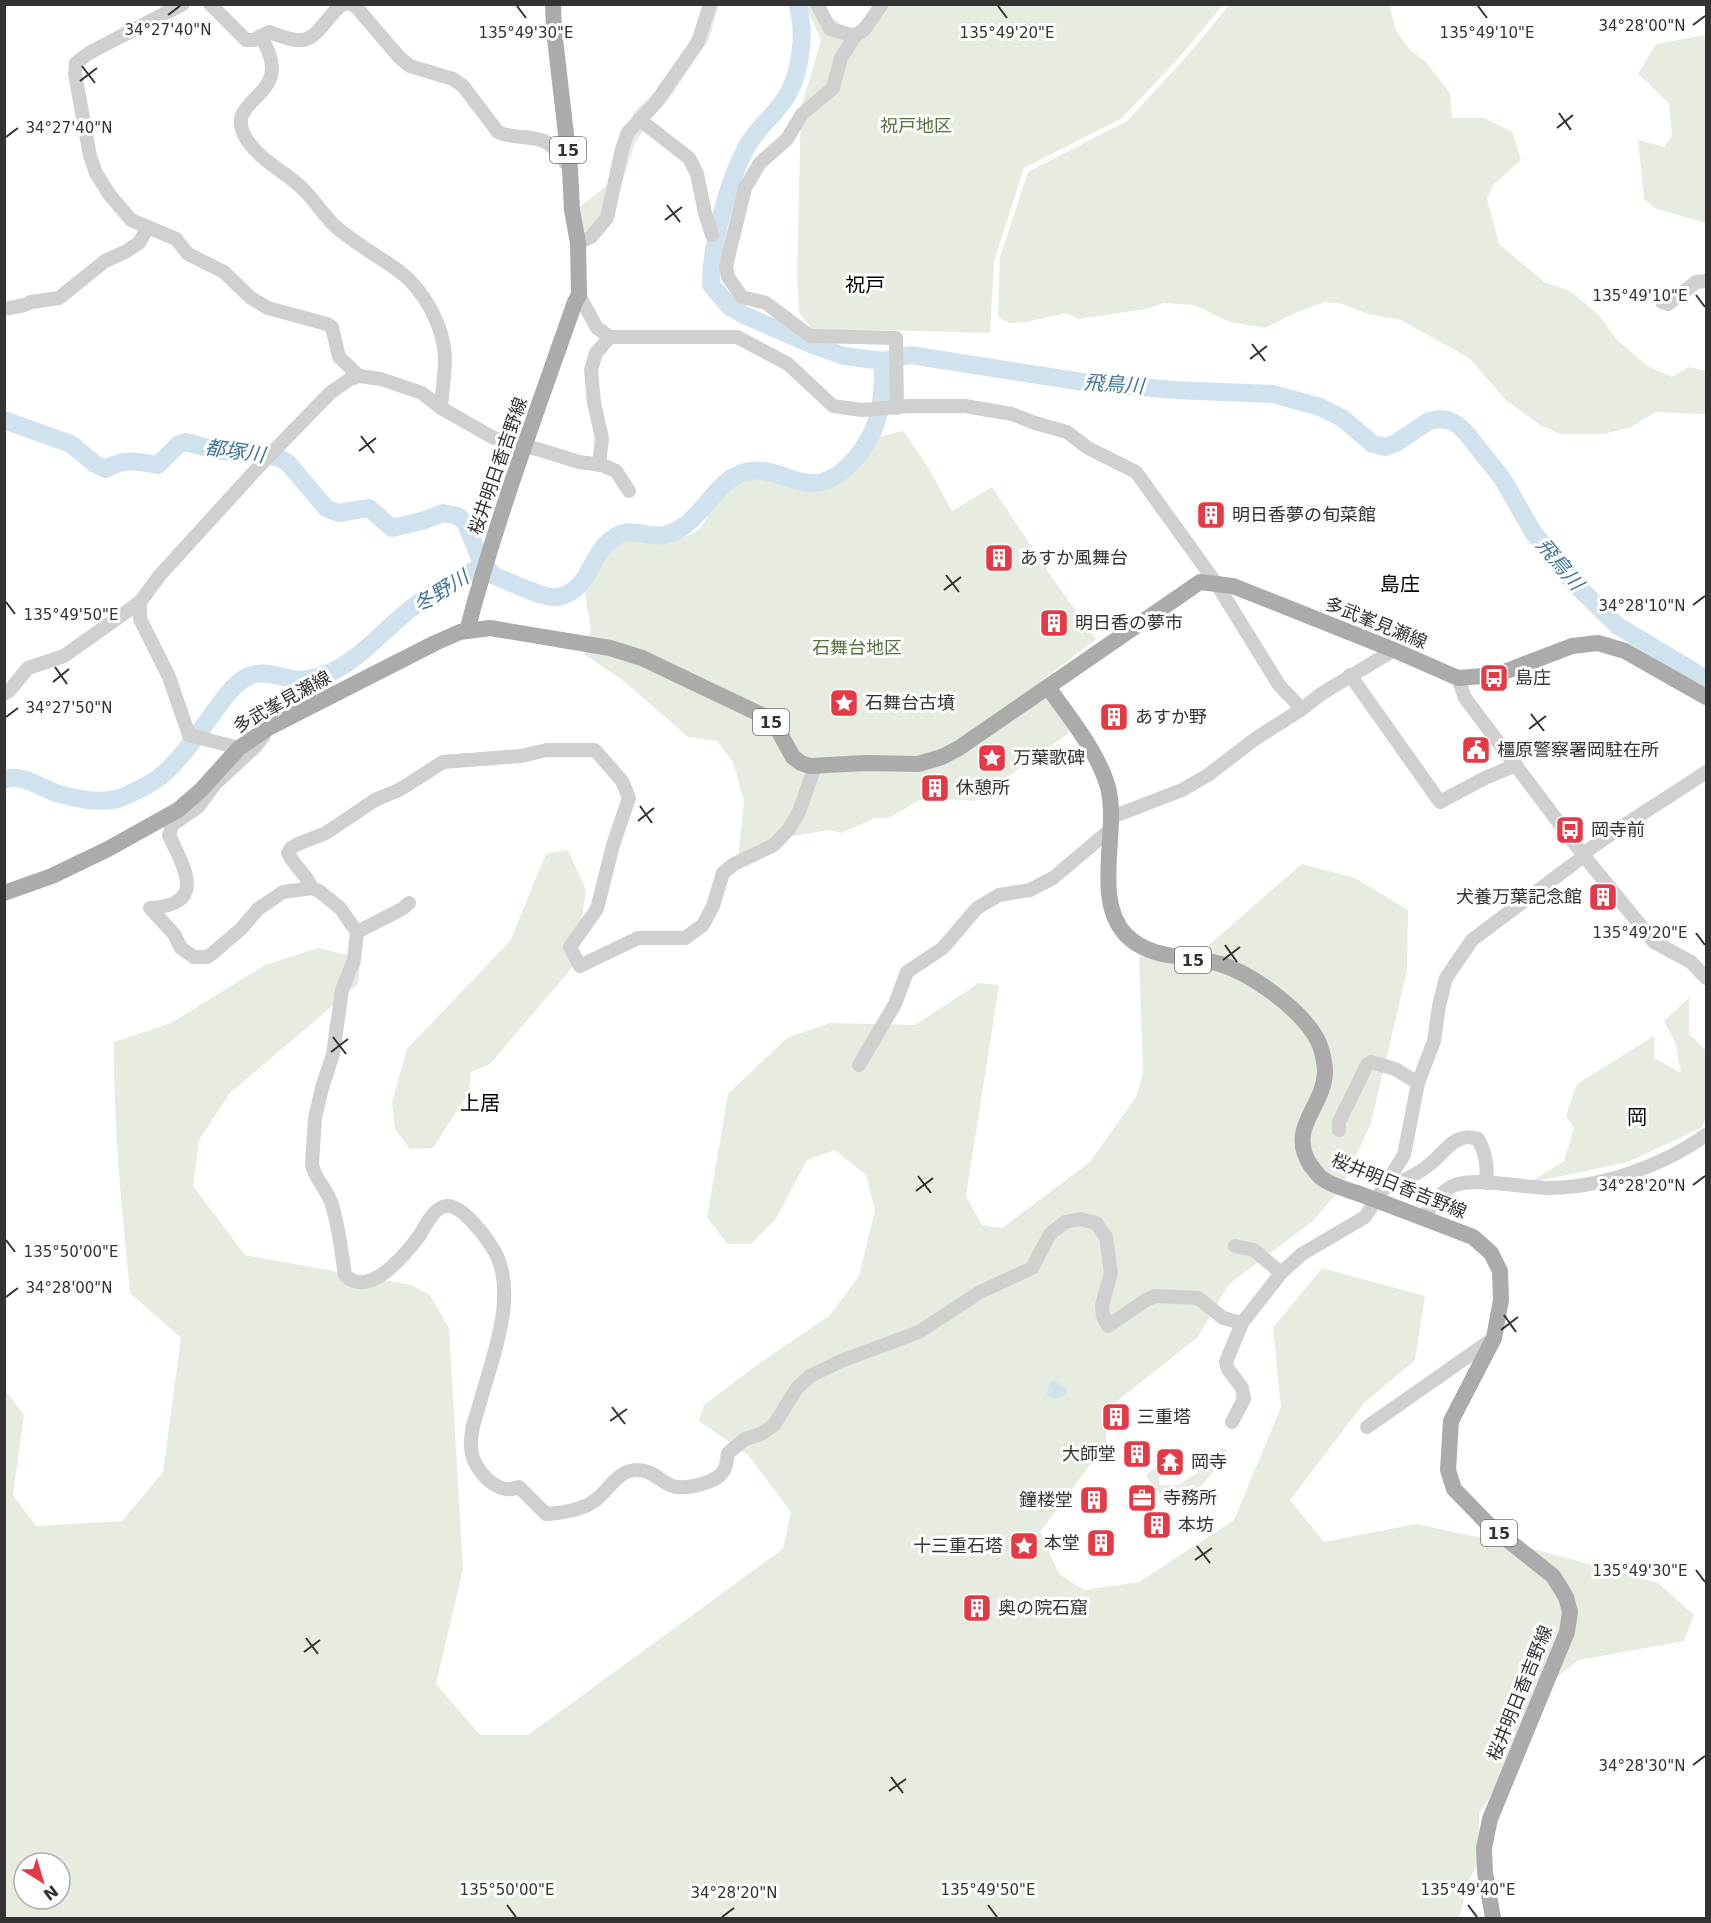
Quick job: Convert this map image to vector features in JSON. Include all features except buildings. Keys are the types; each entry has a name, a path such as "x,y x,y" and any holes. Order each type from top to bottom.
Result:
{"main road":[{"name":"桜井明日香吉野線","path":"467,631 488,556 574,302 579,295 578,243 572,210 570,169 554,30 554,4"},
{"name":"多武峯見瀬線","path":"1048,687 1200,582 1233,586 1458,678 1496,675 1572,646 1598,643 1625,651 1707,697"},
{"name":"15","path":"467,631 483,628 504,629 610,648 642,658 761,714 778,730 793,757 805,765 815,766"},
{"name":"多武峯見瀬線","path":"4,893 52,876 108,849 178,810 201,790 239,748 270,728 435,643 467,631"},
{"name":"桜井明日香吉野線","path":"1048,687 1099,766 1108,785 1111,824 1109,895 1118,921 1126,935 1145,948 1164,956 1220,964 1256,982 1278,997 1311,1028 1320,1044 1325,1072 1318,1100 1303,1130 1302,1147 1306,1158 1324,1180 1357,1193 1383,1196 1423,1217 1473,1237 1491,1253 1500,1271 1502,1300 1494,1338 1450,1421 1448,1470 1454,1489 1490,1526 1553,1576 1566,1597 1570,1612 1567,1632 1490,1819 1484,1848 1485,1872 1493,1918"},
{"path":"815,766 865,763 910,765 934,760 959,748 1048,687"}],"street":[{"path":"183,4 99,48 76,63 75,74 90,156 96,172 109,194 131,220 176,239 188,254 224,272 250,298 268,308 332,327 339,357 359,376"},
{"path":"210,4 246,40 254,40 269,32 296,40 313,37 333,11 343,4"},
{"path":"349,4 358,9 399,57 410,66 453,79 463,86 498,132 505,136 542,140 550,145 570,169"},
{"path":"578,243 591,237 607,219 622,149 628,132 654,105 698,42 710,4"},
{"path":"817,4 830,28 855,36"},
{"path":"882,4 864,30 855,36 842,58 833,88 802,114 787,139 760,163 745,188 726,266 728,277 742,297 766,303 810,336 896,345 897,408"},
{"path":"260,36 271,60 272,77 268,86 247,104 242,115 245,138 258,154 302,188 335,226 412,283 429,307 442,342 445,357 441,408"},
{"path":"640,120 689,158 698,174 705,213 712,235"},
{"path":"4,309 59,298 105,261 139,243 148,227"},
{"path":"1662,302 1668,304 1696,282 1707,281"},
{"path":"579,295 597,328 610,338 737,336 788,364 833,406 862,410 965,406 1012,414 1067,432 1088,448 1136,472 1215,584 1279,685 1302,709"},
{"path":"599,465 602,438 594,403 591,370 596,353 610,338"},
{"path":"4,694 28,668 64,656 141,602 160,575 330,393 343,382 359,376 381,379 422,393 441,408 492,437 511,445 599,465 615,471 629,490"},
{"path":"141,602 140,619 169,677 189,735 239,748"},
{"path":"859,1065 895,1004 907,972 943,948 977,908 999,895 1030,890 1053,878 1111,824 1208,775 1255,739 1350,675 1394,650"},
{"path":"1350,675 1440,802 1485,778 1516,765"},
{"path":"1458,678 1466,698 1583,855 1654,942 1691,962 1707,978"},
{"path":"270,728 255,747 216,784 198,807 172,825 169,835 188,877 186,891 181,900 163,907 150,908 174,934 181,948 194,957 208,957 241,929 258,909 283,892 312,888 319,891 346,916 357,932 354,960 342,990 333,1054 315,1118 313,1172 328,1195 337,1219 345,1275 350,1280 371,1281 379,1277 393,1266 417,1239 434,1214 447,1206 454,1207 477,1226 494,1249 505,1286 501,1324 474,1424 471,1446 475,1464 488,1479 506,1489 519,1487 546,1514 583,1506 597,1499 621,1474 637,1470 650,1472 672,1486 691,1488 720,1477 726,1469 728,1453 745,1439 761,1434 774,1425 797,1388 810,1376 841,1361 919,1332 980,1292 1032,1268 1050,1234 1065,1222 1080,1219 1096,1223 1106,1237 1111,1273 1102,1305 1103,1316 1108,1326 1155,1296 1198,1298 1223,1318 1242,1323"},
{"path":"312,888 293,864 288,853 291,848 306,839 327,833 375,800 399,790 443,762 521,756 547,750 595,750 622,781 629,798 613,845 597,909 570,947 580,966 638,938 685,938 704,925 713,906 723,873 734,864 758,855 774,845 789,829 799,812 815,766"},
{"path":"1383,1196 1404,1155 1418,1083 1434,1041 1438,1006 1446,978 1472,940 1610,834 1707,772"},
{"path":"357,932 402,909 409,903"},
{"path":"1339,1130 1339,1122 1367,1065 1371,1062 1395,1069 1418,1083"},
{"path":"1423,1217 1452,1185 1472,1182 1552,1188 1577,1185 1651,1166 1707,1135"},
{"path":"1232,1422 1244,1399 1242,1389 1228,1369 1226,1362 1242,1323 1281,1273 1302,1254 1365,1216 1398,1183 1430,1164 1461,1138 1479,1139 1483,1146 1488,1171 1486,1183"},
{"path":"1235,1246 1254,1250 1281,1273"},
{"path":"1367,1427 1494,1338"}],"green space":[{"path":"1230,4 1391,5 1396,31 1411,51 1425,61 1450,93 1452,118 1484,118 1512,132 1521,160 1493,185 1487,199 1499,244 1544,282 1570,291 1598,314 1617,340 1647,366 1672,377 1689,367 1706,371 1706,414 1656,412 1631,427 1604,434 1560,434 1540,425 1506,400 1469,358 1401,320 1368,314 1343,304 1325,302 1295,313 1265,328 1230,322 1194,305 1163,303 1146,309 1078,319 1066,313 1026,322 1008,323 998,316 1000,257 1028,172 1127,121 1187,56"},
{"path":"705,5 719,5 709,39 667,102 651,118 635,143 611,216 601,232 582,231 577,209 608,185 616,150 634,112 656,91 689,44"},
{"name":"祝戸地区","path":"805,5 824,5 827,14 849,30 864,20 875,5 1223,5 1176,61 1122,118 1024,168 994,261 990,333 888,330 814,332 799,312 797,275 801,108 821,40"},
{"path":"1706,35 1706,223 1657,209 1644,199 1638,140 1664,147 1672,136 1669,103 1638,74 1656,44"},
{"name":"石舞台地区","path":"903,431 928,467 952,511 992,487 1096,639 1040,682 1066,722 1069,733 973,801 920,800 889,818 875,818 842,833 829,830 787,837 738,859 744,801 733,762 717,741 688,737 625,682 584,654 591,629 584,589 596,575 610,547 626,536 672,539 698,530 721,495 740,479 756,475 804,487 827,486 846,475 855,466 874,438"},
{"path":"568,850 586,890 575,964 490,1064 471,1072 469,1092 433,1148 410,1149 395,1129 392,1102 407,1049 510,941 546,854"},
{"path":"1302,864 1355,878 1408,910 1407,971 1371,1123 1342,1187 1313,1221 1229,1284 1198,1337 1102,1413 1107,1442 1040,1532 1059,1574 1084,1590 1139,1582 1234,1520 1281,1407 1273,1328 1322,1268 1425,1296 1415,1360 1364,1403 1290,1500 1324,1542 1416,1524 1530,1548 1658,1583 1694,1615 1684,1641 1579,1660 1545,1686 1513,1764 1479,1813 1479,1861 1469,1880 1459,1918 5,1918 4,1389 24,1415 13,1495 36,1526 122,1521 163,1472 181,1338 130,1293 121,1200 114,1042 171,1023 265,965 318,948 361,958 358,984 230,1093 199,1140 193,1186 245,1255 411,1285 430,1295 449,1328 463,1569 436,1684 480,1735 528,1735 783,1549 791,1512 748,1455 699,1421 704,1405 754,1367 829,1316 859,1276 875,1210 866,1175 835,1150 807,1160 775,1220 751,1244 727,1244 707,1217 728,1094 787,1038 830,1023 915,1025 979,983 999,985 966,1196 982,1225 1002,1228 1090,1162 1136,1097 1143,1074 1139,957 1194,958"},
{"path":"1689,998 1689,1034 1706,1050 1706,1118 1701,1128 1628,1162 1529,1183 1564,1161 1574,1128 1566,1116 1577,1084 1654,1036 1654,1058 1681,1073 1675,1042 1664,1021"},
{"path":"1222,1448 1227,1450 1220,1464 1199,1488 1189,1486 1172,1497 1164,1499 1146,1477 1155,1468 1159,1470 1159,1485 1178,1485 1197,1473"}],"water":[{"path":"1053,1380 1067,1389 1066,1394 1054,1399 1047,1395 1049,1384"}],"waterway":[{"name":"飛鳥川","path":"797,4 802,37 796,74 788,94 746,148 721,215 711,285 730,307 813,345 844,356 883,361 910,355 1083,382 1175,390 1273,394 1320,407 1342,418 1373,444 1385,447 1396,443 1429,421 1448,420 1458,425 1467,434 1502,478 1533,532 1574,583 1618,626 1706,679"},
{"name":"冬野川","path":"4,780 23,779 56,793 80,799 106,801 123,797 153,782 169,769 229,691 245,678 262,674 296,680 321,676 337,669 361,653 424,599 476,569 541,595 558,597 569,593 584,580 598,554 612,539 632,532 657,536 677,530 688,523 723,484 733,477 745,472 761,471 808,483 831,478 842,472 860,453 873,431 880,406 883,361"},
{"name":"都塚川","path":"4,420 71,444 95,464 105,469 131,461 158,465 178,445 186,442 215,450 230,452 250,450 279,458 288,463 326,508 338,513 369,508 392,528 443,513 458,516 466,524 482,564 492,573"}],"place":[{"name":"明日香夢の旬菜館","path":"1211,515"},
{"name":"あすか風舞台","path":"999,558"},
{"name":"明日香の夢市","path":"1054,623"},
{"name":"島庄","path":"1494,678"},
{"name":"石舞台古墳","path":"844,703"},
{"name":"あすか野","path":"1114,717"},
{"name":"橿原警察署岡駐在所","path":"1476,750"},
{"name":"万葉歌碑","path":"992,758"},
{"name":"休憩所","path":"935,788"},
{"name":"岡寺前","path":"1570,830"},
{"name":"犬養万葉記念館","path":"1603,897"},
{"name":"三重塔","path":"1116,1417"},
{"name":"大師堂","path":"1137,1454"},
{"name":"岡寺","path":"1170,1462"},
{"name":"寺務所","path":"1142,1498"},
{"name":"鐘楼堂","path":"1094,1500"},
{"name":"本坊","path":"1157,1525"},
{"name":"本堂","path":"1101,1543"},
{"name":"十三重石塔","path":"1024,1546"},
{"name":"奥の院石窟","path":"977,1608"}],"district":[{"name":"祝戸","path":"865,285"},
{"name":"島庄","path":"1400,584"},
{"name":"上居","path":"480,1103"},
{"name":"岡","path":"1637,1117"}]}
